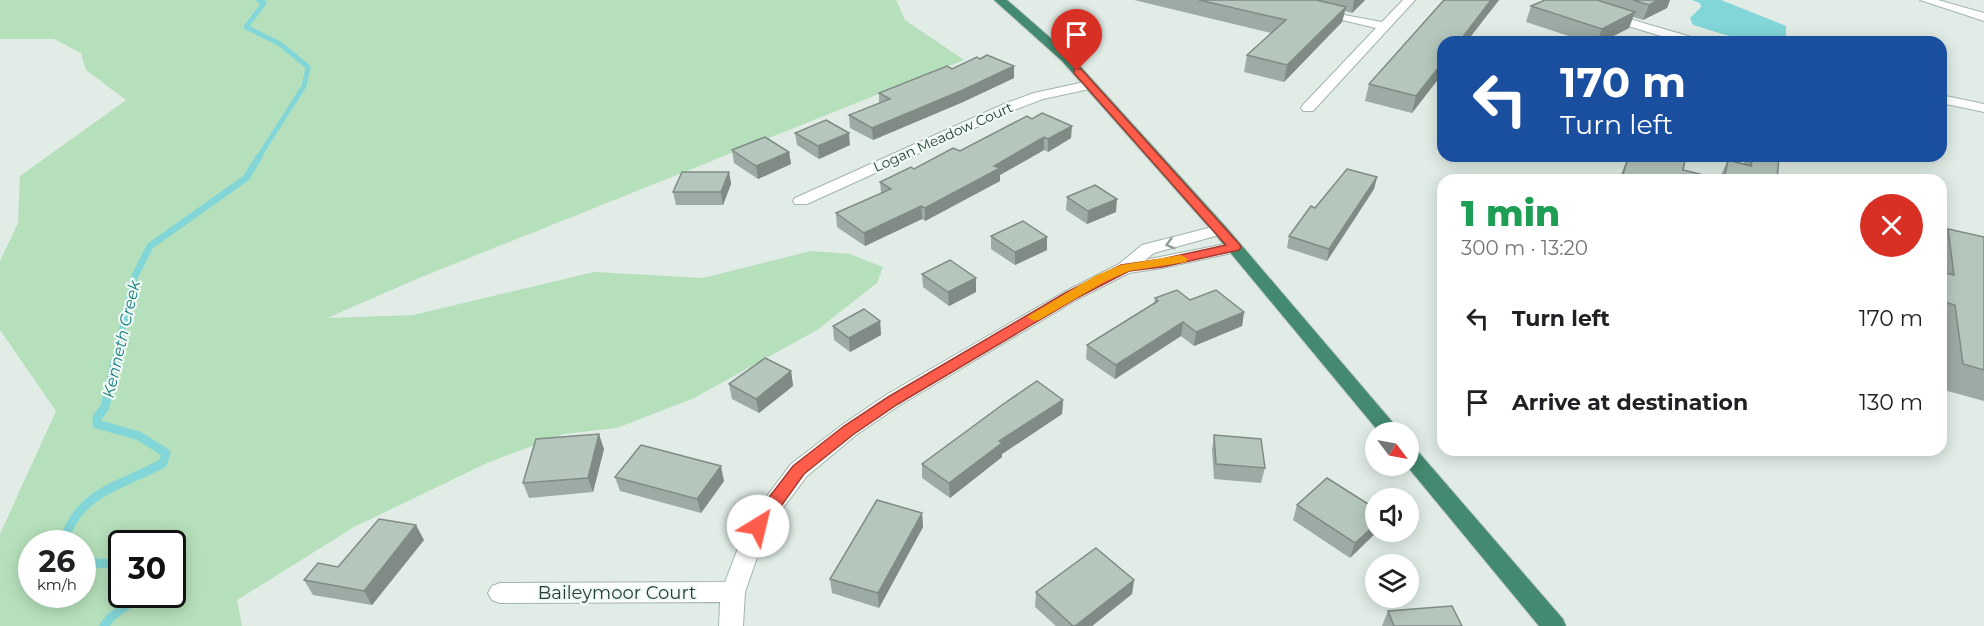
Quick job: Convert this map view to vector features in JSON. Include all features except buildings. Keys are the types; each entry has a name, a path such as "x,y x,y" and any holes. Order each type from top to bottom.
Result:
{"highway":[{"path":"1000,0 1066,58 1235,247 1383,422"},
{"path":"1419,466 1554,626"}],"street":[{"path":"1308,108 1409,0"},
{"path":"1926,0 1984,17"},
{"path":"1312,10 1385,26"},
{"path":"1601,14 1674,36"},
{"name":"Logan Meadow Court","path":"801,201 1009,107 1039,96 1089,85"},
{"path":"1947,100 1984,108"},
{"path":"731,626 733,592 758,526 799,470 849,430 893,400 1070,296 1125,268 1148,249 1220,230"},
{"path":"1125,268 1162,263 1235,247"},
{"name":"Baileymoor Court","path":"500,593 733,592"}],"green space":[{"path":"0,0 896,0 905,20 964,60 419,278 327,318 413,315 594,272 703,278 811,251 850,254 883,267 877,283 817,330 694,398 617,428 564,434 487,463 354,527 237,600 242,626 0,626 0,534 56,411 0,330 0,261 18,223 20,176 126,100 86,70 81,53 54,39 0,39"}],"water":[{"path":"1692,0 1721,0 1786,26 1786,36 1732,36 1693,25 1690,18 1701,7 1700,3"}],"waterway":[{"name":"Kenneth Creek","path":"258,158 304,86 308,67 280,44 246,27 264,3 259,0"},
{"name":"Kenneth Creek","path":"115,362 134,278 150,246 246,178 259,157"},
{"name":"Kenneth Creek","path":"68,530 79,512 90,501 103,492 163,463 166,453 139,436 97,424 97,418 105,407 115,361"},
{"name":"Kenneth Creek","path":"96,563 108,563"},
{"name":"Kenneth Creek","path":"104,626 123,608"}],"slow traffic":[{"path":"1034,317 1100,279 1125,268 1181,259"}],"route":[{"path":"758,526 799,470 849,430 893,400 1070,296 1125,268 1162,263 1235,247 1077,71"}]}
